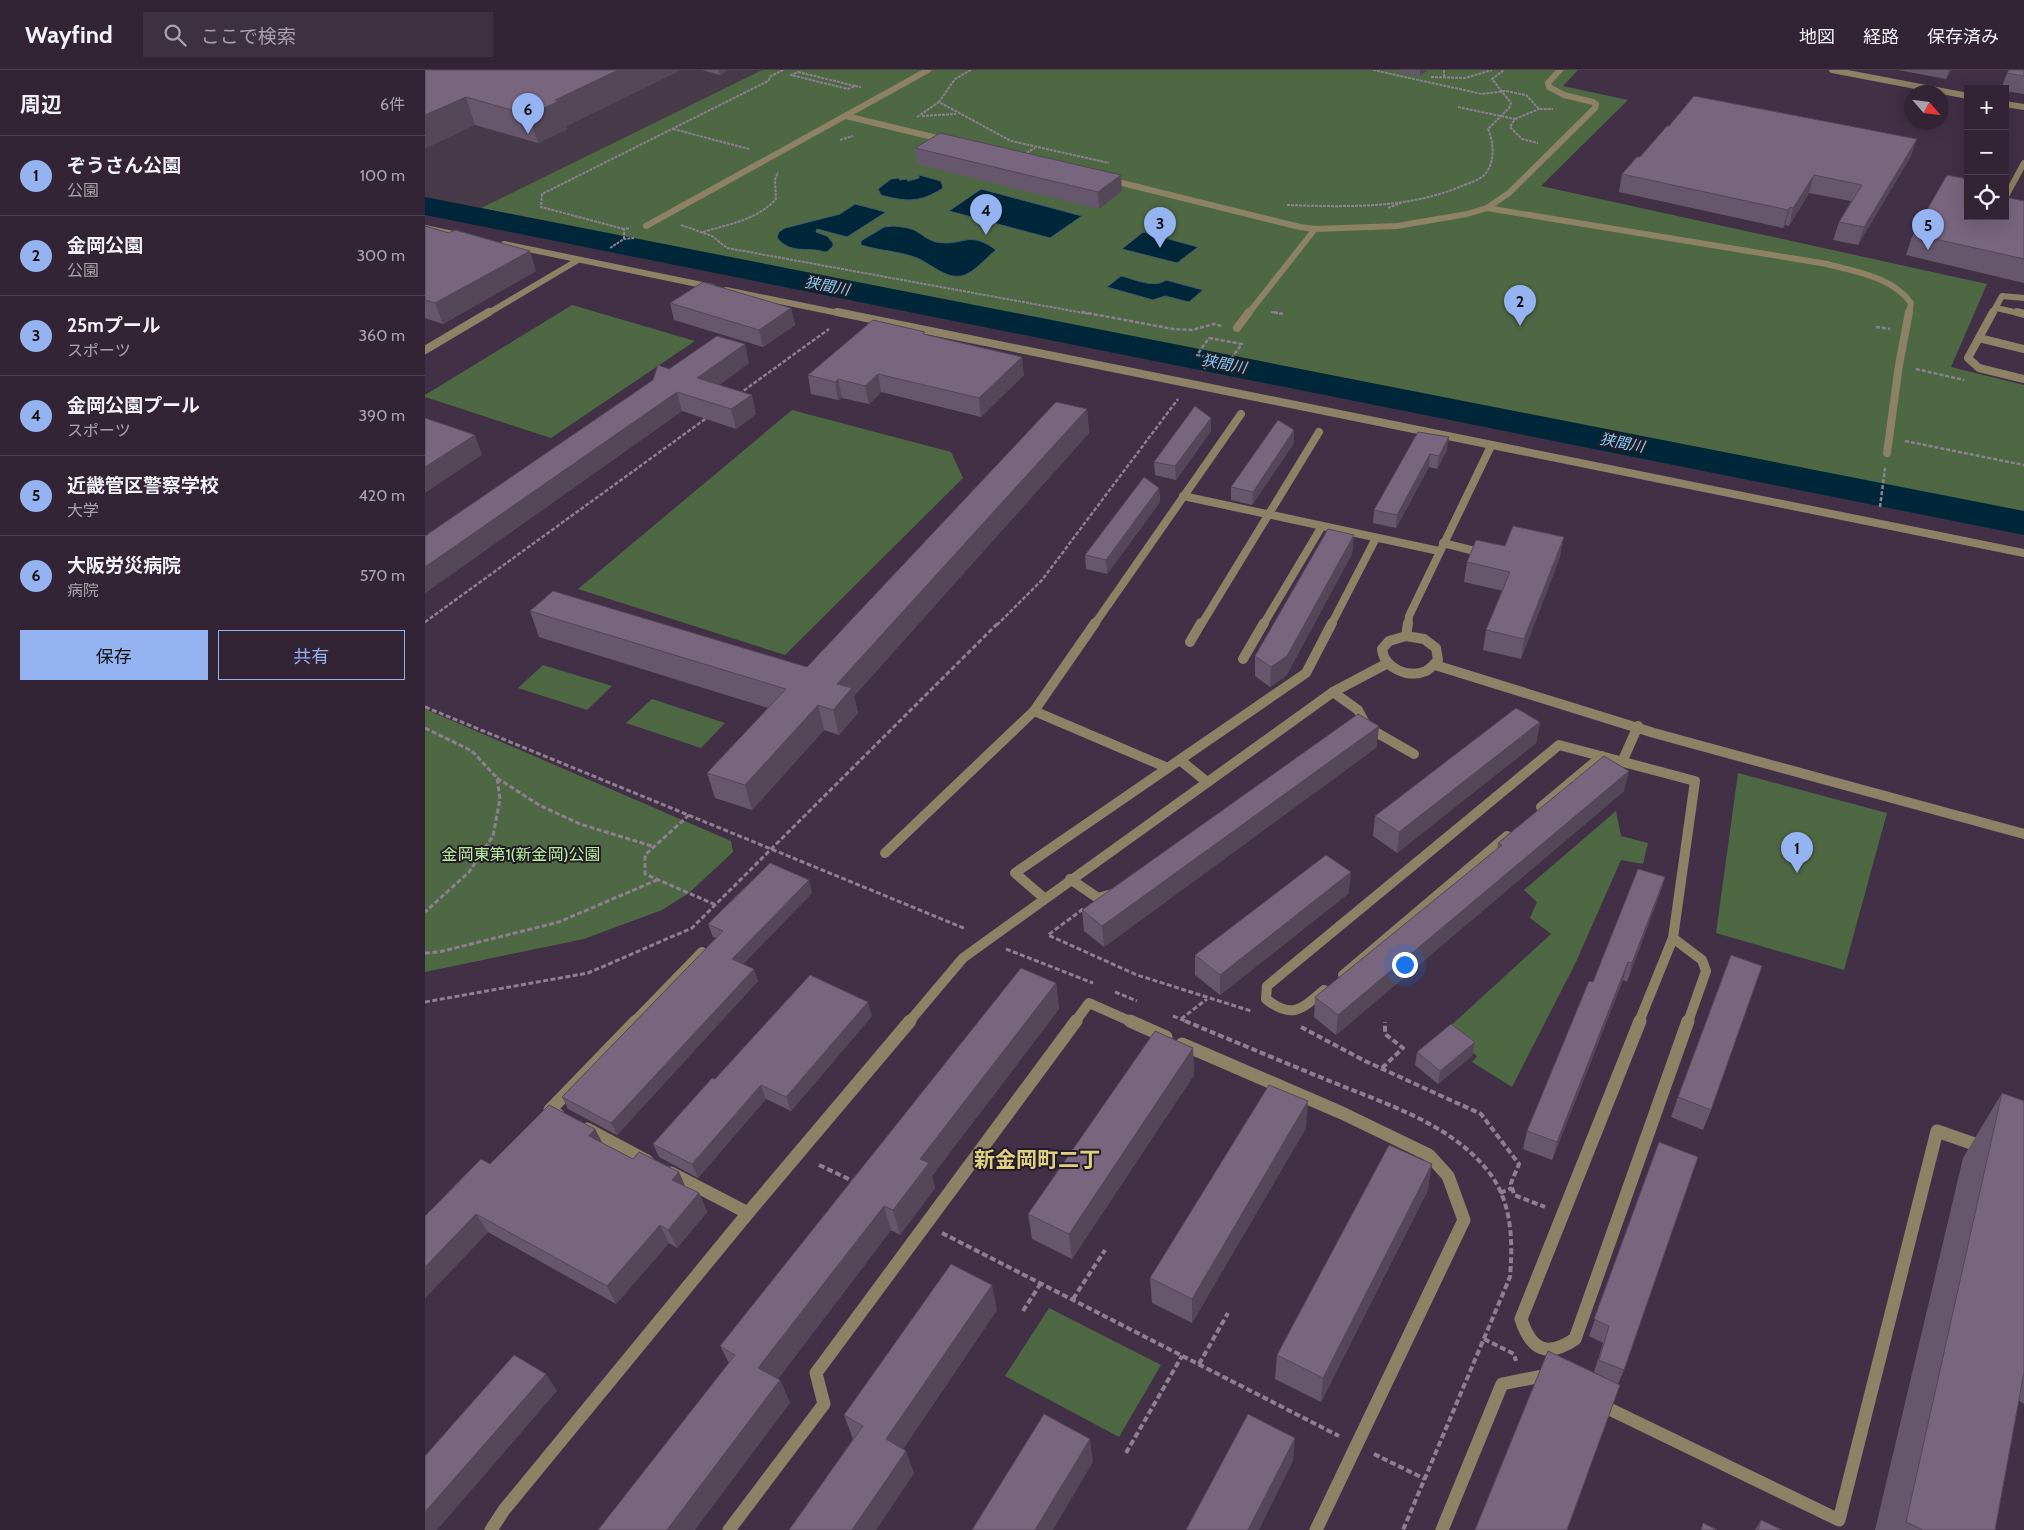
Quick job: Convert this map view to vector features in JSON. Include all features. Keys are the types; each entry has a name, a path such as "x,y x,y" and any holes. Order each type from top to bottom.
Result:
{"street":[{"path":"646,226 928,70"},
{"path":"1106,179 1300,227 1315,229 1397,226 1467,214 1487,208 1509,193 1595,108 1597,104 1593,102 1564,95 1549,87 1548,83 1560,70"},
{"path":"1832,70 1964,95"},
{"path":"2009,105 2024,107"},
{"path":"846,116 955,142"},
{"path":"2009,191 2024,163"},
{"path":"1487,208 1827,264 1869,275 1897,288 1907,295 1911,303 1899,365 1887,453"},
{"path":"425,228 471,237"},
{"path":"1237,328 1315,229"},
{"path":"498,243 2024,553"},
{"path":"425,350 578,260"},
{"path":"2024,298 2002,296 1968,358 1979,368 2024,379"},
{"path":"1996,308 2024,314"},
{"path":"1979,338 2024,349"},
{"path":"885,853 1034,711 1241,414"},
{"path":"1190,642 1319,432"},
{"path":"1406,636 1409,616 1491,446"},
{"path":"1183,496 1376,538 1479,552"},
{"path":"1243,659 1322,526"},
{"path":"1044,898 1015,873 1306,673 1376,538"},
{"path":"1406,636 1424,639 1436,648 1438,660 1429,670 1411,673 1401,672 1386,664 1382,658 1383,646 1397,637 1406,636"},
{"path":"491,1530 504,1510 748,1213 963,958 1070,879 1333,692 1386,664"},
{"path":"1435,665 1482,681 1638,726 2024,834"},
{"path":"1333,692 1358,710 1358,720 1367,727 1414,754"},
{"path":"1034,711 1168,768"},
{"path":"1622,762 1638,726"},
{"path":"1513,831 1301,1010 1286,1013 1266,999 1267,986 1559,745 1695,781 1673,938 1521,1319 1524,1332 1531,1342 1548,1351 1563,1349 1575,1339 1706,971 1703,960 1673,938"},
{"path":"1535,812 1602,756"},
{"path":"1180,760 1207,782"},
{"path":"1070,879 1098,898 1113,894 1121,888"},
{"path":"702,952 550,1110 748,1213"},
{"path":"729,1530 824,1404 816,1372 1089,1004 1342,1113 1429,1155 1448,1176 1464,1220 1316,1530"},
{"path":"1586,1397 1837,1525 1937,1131 1998,1152"},
{"path":"1441,1530 1502,1384 1542,1376 1560,1385"}],"path":[{"path":"624,229 541,207 543,194 768,81 771,76 783,70"},
{"path":"971,70 955,79 939,102 957,114 977,122 1011,142 1115,164"},
{"path":"1373,70 1483,94 1502,92 1526,95 1539,109"},
{"path":"1444,78 1445,70"},
{"path":"1431,78 1477,76 1493,70"},
{"path":"1282,204 1345,206 1401,202 1455,190 1484,175 1493,158 1488,128 1509,108 1511,103 1492,79 1502,70"},
{"path":"855,86 848,89 791,75 798,72 886,93"},
{"path":"1537,143 1523,139 1510,127 1515,119 1528,112 1539,109 1555,109 1556,107"},
{"path":"1458,108 1515,119"},
{"path":"919,116 957,114"},
{"path":"673,129 774,156"},
{"path":"836,141 858,135"},
{"path":"1018,158 1035,148"},
{"path":"703,232 753,216 772,204 776,198 775,180 777,173 782,167"},
{"path":"657,219 703,232 722,241 727,248 1173,330 1192,330 1215,324 1237,328"},
{"path":"610,248 624,239"},
{"path":"735,397 849,315"},
{"path":"1209,338 1242,344 1229,361 1213,358 1197,355 1209,338"},
{"path":"1203,370 1213,358"},
{"path":"1899,365 1971,381"},
{"path":"425,1002 588,973 692,928 1042,580 1179,397"},
{"path":"425,622 711,414"},
{"path":"1889,438 2024,465"},
{"path":"1880,510 1884,478"},
{"path":"425,707 966,928"},
{"path":"425,728 472,750 497,778 539,804 580,824 655,847"},
{"path":"425,912 469,872 493,836 500,799 497,778"},
{"path":"689,815 645,855 645,874 716,905"},
{"path":"425,953 439,952 559,922 657,880"},
{"path":"1098,898 1048,935 1137,975 1259,1013"},
{"path":"1005,949 1099,985"},
{"path":"1107,989 1141,1002"},
{"path":"1181,1019 1207,998"},
{"path":"1294,1011 1293,1023 1382,1068 1481,1114 1519,1164 1511,1183 1514,1195 1563,1214"},
{"path":"1165,1012 1424,1121 1469,1153 1490,1175 1507,1206 1513,1249 1510,1277 1403,1530"},
{"path":"1382,1068 1403,1048 1385,1034 1385,1022"},
{"path":"819,1165 860,1185"},
{"path":"1500,1193 1512,1188"},
{"path":"925,1225 1425,1480"},
{"path":"1073,1299 1105,1250"},
{"path":"1023,1310 1041,1283"},
{"path":"1199,1364 1228,1313"},
{"path":"1484,1339 1514,1354 1524,1380"},
{"path":"1126,1454 1182,1356"}],"shaded area":[{"path":"425,70 762,70 481,208 425,197"}],"green space":[{"path":"762,70 1578,70 1563,86 1628,100 1541,186 1987,284 1951,367 2024,385 2024,512 624,239 481,208"},
{"path":"572,305 695,341 551,438 425,397 425,395"},
{"path":"792,410 951,452 963,478 785,655 578,589"},
{"path":"543,665 612,686 587,710 518,688"},
{"path":"652,699 725,723 701,748 626,723"},
{"name":"金岡東第1(新金岡)公園","path":"425,709 731,841 733,852 689,893 662,910 584,939 425,972"},
{"path":"1738,773 1887,813 1844,970 1716,933"},
{"path":"1616,811 1621,836 1648,843 1643,864 1621,860 1575,964 1512,1087 1472,1062 1477,1056 1446,1030 1551,934 1530,918 1537,902 1524,890"},
{"path":"1049,1308 1161,1365 1119,1437 1005,1376"}],"water":[{"path":"919,175 941,181 943,188 920,199 913,200 881,195 878,189 891,179 907,179 908,181 919,178"},
{"path":"981,189 1082,216 1050,238 949,211"},
{"path":"855,204 886,212 847,237 817,229 816,232 827,236 833,243 833,246 827,252 789,247 777,237 779,232 785,228 840,214"},
{"path":"884,227 905,227 936,242 972,240 987,244 996,250 971,272 954,276 941,272 917,258 861,245 861,241"},
{"path":"1143,232 1198,247 1177,263 1122,249"},
{"path":"1121,276 1156,284 1166,280 1203,290 1189,302 1165,296 1153,300 1107,287"}],"building":[{"path":"425,70 618,70 555,100 559,101 529,115 466,97 425,115"},
{"path":"2009,70 2024,70 2024,76 2007,73"},
{"path":"1694,96 1917,139 1864,227 1839,222 1862,185 1814,175 1793,208 1790,207 1788,210 1622,174 1669,126"},
{"path":"940,133 1121,175 1098,192 915,148"},
{"path":"1947,175 1964,178 1964,220 2009,220 2009,198 2024,201 2024,259 1913,234"},
{"path":"425,226 449,233 455,230 530,251 435,303 425,300"},
{"path":"703,282 791,308 759,330 670,303"},
{"path":"873,320 925,332 923,334 1022,357 979,398 878,374 865,386 838,379 835,382 808,375"},
{"path":"717,336 745,344 697,378 752,395 731,409 677,392 425,567 425,536 653,380 658,365 669,369"},
{"path":"1056,402 1087,409 837,684 852,688 833,710 818,705 745,785 707,773 786,689 530,611 553,591 807,667"},
{"path":"1195,406 1211,418 1175,466 1154,462"},
{"path":"425,418 475,435 425,467"},
{"path":"1278,420 1294,430 1253,492 1231,487"},
{"path":"1418,432 1449,437 1439,456 1430,454 1397,515 1374,510"},
{"path":"1144,477 1159,488 1106,560 1085,555"},
{"path":"1513,526 1564,537 1524,639 1486,630 1510,572 1467,562 1476,540 1505,546"},
{"path":"1328,529 1354,535 1287,656 1271,667 1255,656"},
{"path":"1516,708 1540,722 1399,832 1375,816"},
{"path":"1358,714 1379,726 1102,926 1082,910"},
{"path":"1604,756 1629,771 1338,1015 1315,997 1502,845 1498,843"},
{"path":"1326,855 1351,872 1220,975 1195,955"},
{"path":"770,863 809,880 732,959 754,969 611,1123 562,1097 723,931 708,924"},
{"path":"1638,869 1665,877 1632,963 1628,962 1557,1142 1527,1131 1589,981 1593,982"},
{"path":"1731,955 1762,966 1711,1110 1678,1097"},
{"path":"1021,968 1056,983 920,1159 929,1163 893,1210 884,1206 758,1368 780,1380 667,1530 598,1530 735,1355 720,1346"},
{"path":"810,975 868,1002 786,1097 761,1085 692,1164 653,1144 712,1078 715,1079"},
{"path":"1451,1024 1475,1042 1440,1071 1417,1052"},
{"path":"1155,1031 1193,1048 1069,1234 1028,1214"},
{"path":"1269,1085 1308,1101 1192,1299 1150,1278"},
{"path":"2002,1093 2024,1101 2024,1372 1995,1530 1923,1530 1906,1522"},
{"path":"549,1105 595,1129 589,1136 633,1159 639,1152 679,1172 672,1180 699,1193 668,1230 660,1225 607,1286 476,1214 425,1267 425,1216 481,1159 490,1164"},
{"path":"1659,1142 1698,1157 1624,1370 1599,1360 1609,1326 1594,1319"},
{"path":"1389,1145 1432,1164 1323,1378 1277,1355"},
{"path":"951,1264 992,1285 886,1439 906,1451 852,1530 789,1530 863,1426 844,1415"},
{"path":"1548,1351 1620,1385 1567,1530 1475,1530"},
{"path":"514,1355 546,1374 425,1512 425,1456"},
{"path":"1044,1414 1090,1439 1035,1530 972,1530"},
{"path":"1248,1414 1295,1438 1248,1530 1186,1530"},
{"path":"1761,1520 1782,1530 1758,1530"},
{"path":"1703,1523 1717,1530 1701,1530"}],"waterway":[{"name":"狭間川","path":"425,206 2024,523"}],"place":[{"name":"大阪労災病院","path":"528,134"},
{"name":"金岡公園プール","path":"986,235"},
{"name":"25mプール","path":"1160,248"},
{"name":"近畿管区警察学校","path":"1928,250"},
{"name":"金岡公園","path":"1520,326"},
{"name":"ぞうさん公園","path":"1797,873"}],"district":[{"name":"新金岡町二丁","path":"1037,1160"}]}
